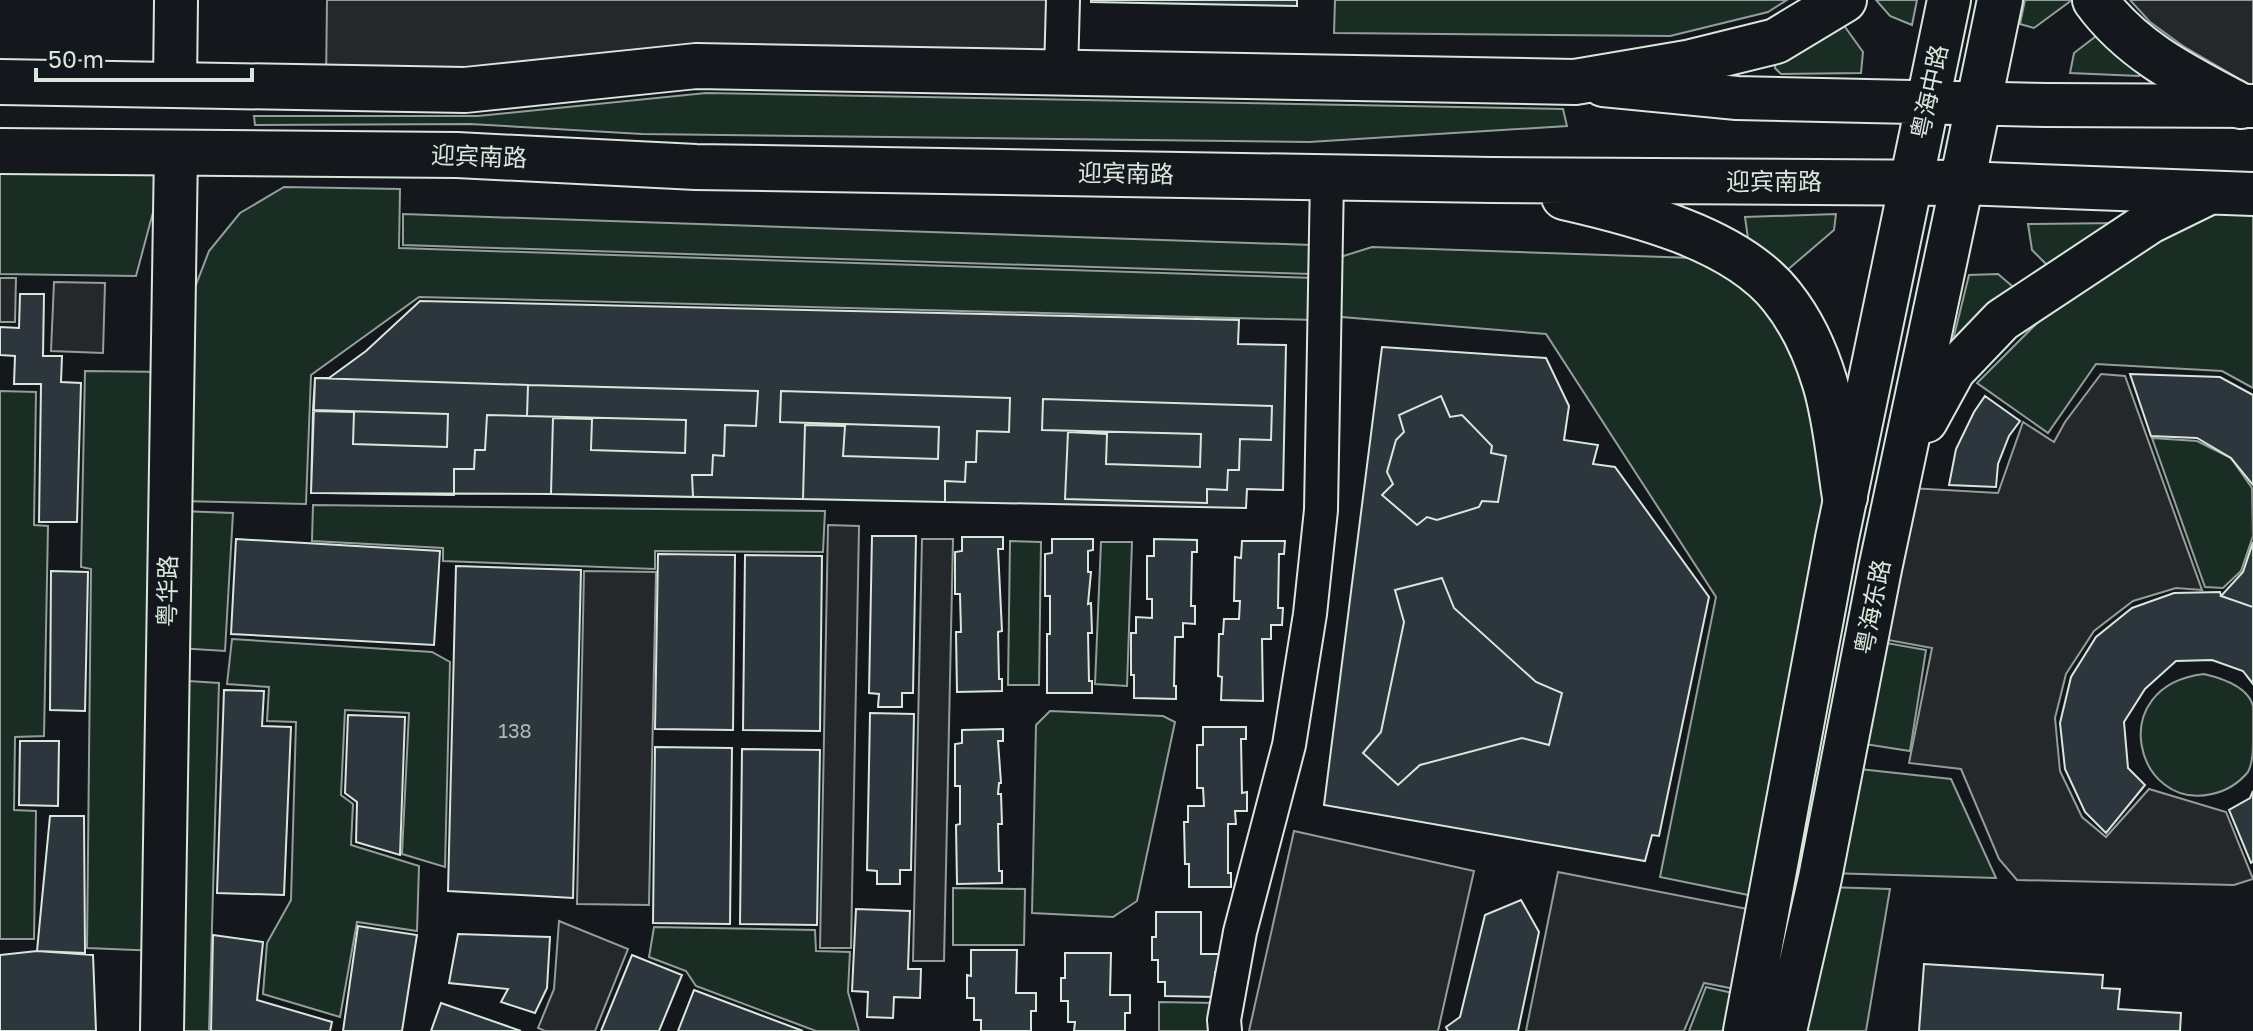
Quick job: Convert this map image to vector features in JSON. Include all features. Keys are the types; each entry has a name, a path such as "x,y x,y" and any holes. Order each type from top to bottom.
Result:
{"highway":[{"path":"0,82 465,90 696,66 1575,82 1687,63 1776,41 1844,0"},
{"name":"粤海中路","path":"1962,183 2000,0"},
{"path":"2095,0 2119,30 2149,55 2247,106"},
{"name":"迎宾南路","path":"0,151 457,155 696,167 1327,178 1962,183"},
{"path":"1492,180 1664,223 1711,244 1758,273 1780,294 1797,317 1826,385 1845,497"}],"main road":[{"path":"175,85 176,0"},
{"name":"粤海中路","path":"1911,183 1949,0"},
{"path":"1575,82 1737,98 2247,106"},
{"name":"粤华路","path":"162,1031 176,152"},
{"name":"粤海东路","path":"1745,1031 1845,497 1911,183"},
{"name":"粤海东路","path":"1785,1031 1820,878 1880,569 1962,183"},
{"name":"迎宾南路","path":"1962,183 2253,194"},
{"path":"1904,460 1954,370 2002,320 2150,222 2210,192"}],"lane":[{"path":"1061,73 1063,0"},
{"path":"1225,1031 1224,1020 1240,932 1289,745 1310,614 1321,510 1327,178"}],"green space":[{"path":"1335,0 1787,0 1768,12 1670,36 1334,33"},
{"path":"1876,0 1917,0 1912,25 1890,16"},
{"path":"2025,0 2072,0 2034,28 2020,24"},
{"path":"1840,20 1863,52 1861,73 1781,74 1775,68 1776,56"},
{"path":"2104,30 2146,66 2139,76 2070,73 2074,53"},
{"path":"706,93 1563,109 1567,126 1309,142 642,134 470,124 255,125 254,116 478,116"},
{"path":"0,160 141,162 163,175 136,276 0,274"},
{"path":"284,187 400,189 399,248 1316,278 1315,320 419,297 311,375 306,504 179,501 184,316 209,251 240,213"},
{"path":"2253,198 2253,388 2222,371 2096,364 2048,433 1977,383 2067,293 2191,214"},
{"path":"403,214 1312,245 1311,274 403,245"},
{"path":"1836,214 1834,230 1785,272 1748,239 1745,217"},
{"path":"2120,223 2052,270 2032,250 2028,224"},
{"path":"1372,247 1723,259 1794,318 1841,498 1763,898 1660,877 1716,597 1546,334 1330,316 1334,259"},
{"path":"1998,274 2018,291 1964,351 1954,336 1969,275"},
{"path":"85,371 167,372 159,951 87,948 91,569 81,567"},
{"path":"0,391 36,392 34,525 48,526 44,736 15,737 14,810 36,811 34,939 0,939"},
{"path":"2152,438 2197,441 2231,458 2252,488 2253,536 2241,571 2223,588 2205,587"},
{"path":"313,505 825,511 823,552 655,551 655,569 443,561 443,548 312,541"},
{"path":"180,511 233,513 225,651 178,648"},
{"path":"1010,541 1041,542 1039,685 1008,685"},
{"path":"1101,542 1132,542 1127,686 1095,684"},
{"path":"232,639 432,652 450,662 445,867 402,854 409,713 345,710 341,795 353,804 351,845 419,866 417,931 357,922 340,1017 263,994 267,943 291,900 296,722 267,721 269,687 227,684"},
{"path":"1875,641 1926,650 1910,751 1858,743"},
{"path":"2204,674 2233,684 2250,699 2253,706 2252,760 2248,772 2227,789 2212,794 2186,795 2164,785 2149,767 2142,745 2142,722 2152,700 2172,683"},
{"path":"172,680 219,683 209,1031 168,1031"},
{"path":"1050,711 1163,716 1175,722 1137,901 1113,917 1032,913 1036,725"},
{"path":"1850,768 1951,779 1996,878 1828,873"},
{"path":"1826,887 1890,889 1866,1031 1791,1031"},
{"path":"953,888 1025,889 1024,945 953,945"},
{"path":"654,927 815,930 816,951 850,952 848,992 859,1031 816,1031 696,986 686,971 649,957"},
{"path":"1706,987 1746,996 1739,1031 1689,1031"},
{"path":"1159,1002 1217,1003 1216,1031 1159,1031"}],"shaded area":[{"path":"327,0 1056,0 1055,69 326,83"},
{"path":"2130,0 2253,0 2253,87 2183,46 2150,22"},
{"path":"0,278 16,278 15,322 0,322"},
{"path":"54,282 105,283 103,353 51,351"},
{"path":"2101,374 2125,376 2202,590 2176,588 2133,601 2094,631 2066,674 2055,718 2060,771 2082,817 2106,837 2149,789 2226,812 2253,879 2234,885 2017,880 1999,859 1961,769 1909,763 1932,648 1872,637 1910,488 1998,493 2023,422 2054,442"},
{"path":"828,525 859,526 851,948 820,948"},
{"path":"922,539 953,539 944,961 913,961"},
{"path":"584,571 656,572 649,905 577,904"},
{"path":"1294,831 1474,871 1438,1031 1249,1031"},
{"path":"1558,872 1758,911 1745,991 1704,983 1684,1031 1526,1031"},
{"path":"559,921 628,949 595,1031 545,1031 538,1028 554,989"}],"building":[{"path":"1297,0 1297,6 1091,2"},
{"path":"20,294 44,294 43,356 62,356 61,382 81,383 77,522 39,522 41,384 14,384 15,356 0,355 0,327 19,328"},
{"path":"420,301 1239,320 1238,344 1286,345 1283,490 1247,489 1246,508 551,494 311,493 315,378 329,378 366,351"},
{"path":"1382,347 1546,358 1569,406 1564,440 1598,445 1593,464 1615,467 1709,597 1659,836 1652,835 1645,861 1324,805"},
{"path":"2130,374 2220,377 2253,395 2253,485 2231,458 2197,438 2151,436"},
{"path":"315,378 528,385 527,416 487,415 485,450 475,450 474,469 454,469 454,495 311,493 313,411 354,412 353,444 447,447 448,414 313,410"},
{"path":"528,385 758,391 756,426 725,425 724,456 713,455 712,475 692,475 693,497 551,494 553,418 592,419 591,450 685,453 686,420 527,416"},
{"path":"781,391 1010,398 1009,432 977,431 976,462 966,462 965,482 945,481 945,502 803,499 805,425 845,426 843,456 938,459 939,427 780,422"},
{"path":"1441,396 1450,417 1462,415 1492,446 1491,453 1506,456 1498,502 1482,501 1479,507 1437,520 1427,517 1417,525 1382,495 1393,484 1387,472 1396,440 1404,432 1399,415"},
{"path":"1985,396 2020,421 2009,436 1998,464 1996,487 1949,485 1956,449"},
{"path":"1043,399 1272,406 1271,440 1240,439 1239,470 1228,470 1227,490 1207,489 1207,503 1065,499 1068,432 1107,434 1106,464 1200,467 1201,434 1042,430"},
{"path":"872,536 916,536 913,693 902,693 902,707 878,707 879,694 869,693"},
{"path":"962,537 1003,537 1003,549 998,549 1002,631 998,632 999,679 1002,679 1002,691 957,692 956,632 961,632 960,594 955,594 955,552 962,551"},
{"path":"236,539 440,551 434,645 231,634"},
{"path":"1052,539 1093,539 1093,550 1088,551 1088,572 1091,572 1088,604 1091,603 1092,633 1088,633 1089,681 1092,681 1092,693 1047,693 1050,596 1045,596 1045,554 1052,553"},
{"path":"1154,539 1197,540 1197,552 1192,552 1191,606 1195,606 1195,624 1183,623 1183,637 1175,637 1176,699 1134,698 1131,633 1136,633 1136,617 1152,618 1152,599 1147,599 1147,556 1154,556"},
{"path":"1242,541 1285,541 1284,554 1279,554 1278,608 1283,608 1282,625 1271,625 1271,639 1262,639 1263,701 1221,700 1219,634 1223,634 1224,619 1239,619 1240,601 1234,601 1235,557 1241,558"},
{"path":"2253,542 2253,607 2221,596 2243,572"},
{"path":"658,554 735,555 733,730 655,729"},
{"path":"745,555 822,556 820,731 743,730"},
{"path":"456,566 581,570 573,898 448,891"},
{"path":"51,571 88,572 85,711 50,710"},
{"path":"1442,578 1454,608 1536,682 1562,693 1549,745 1522,738 1420,765 1398,785 1363,753 1381,732 1404,622 1395,590"},
{"path":"2220,592 2221,596 2253,607 2253,684 2243,671 2212,660 2176,661 2145,689 2124,722 2128,768 2145,785 2106,833 2085,812 2065,769 2060,723 2071,677 2096,637 2132,608 2174,593"},
{"path":"224,690 264,691 262,726 291,727 284,895 217,893"},
{"path":"870,713 914,714 911,870 900,870 900,884 877,884 877,871 867,870"},
{"path":"348,715 405,717 400,855 356,842 357,802 345,793"},
{"path":"1203,727 1246,727 1246,739 1241,739 1242,793 1247,792 1247,811 1235,811 1236,824 1228,824 1231,887 1189,887 1184,822 1188,822 1188,806 1204,806 1203,788 1197,788 1197,745 1203,745"},
{"path":"1003,729 1003,741 998,741 1001,783 998,794 1001,794 1002,824 998,824 999,871 1002,871 1002,883 957,884 956,825 960,824 960,786 955,786 955,744 962,743 962,730"},
{"path":"20,741 59,741 58,806 19,805"},
{"path":"655,747 732,748 730,924 653,923"},
{"path":"742,749 820,750 817,925 740,924"},
{"path":"2253,791 2251,863 2229,810 2250,798"},
{"path":"50,816 84,816 85,953 37,951"},
{"path":"1521,900 1539,932 1518,1031 1448,1031 1446,1027 1460,1017 1485,915"},
{"path":"856,909 910,911 908,969 921,969 920,998 894,997 893,1018 867,1017 868,992 852,991"},
{"path":"1156,912 1201,912 1201,954 1221,954 1220,972 1215,972 1215,997 1165,996 1165,982 1158,982 1158,960 1152,960"},
{"path":"358,926 417,935 402,1031 343,1031"},
{"path":"458,934 550,937 547,988 535,1013 501,1002 508,989 449,983"},
{"path":"213,935 263,942 257,1000 332,1022 330,1031 211,1031"},
{"path":"971,950 1017,950 1016,993 1036,993 1036,1011 1031,1011 1031,1031 981,1031 981,1020 974,1020 974,998 967,998"},
{"path":"37,951 93,955 96,1031 0,1031 0,955"},
{"path":"1065,953 1111,953 1110,995 1130,995 1130,1013 1125,1013 1125,1031 1074,1031 1075,1022 1068,1022 1068,1001 1061,1001"},
{"path":"632,955 682,975 659,1031 601,1031"},
{"path":"1924,964 2103,975 2102,988 2120,989 2118,1009 2181,1013 2180,1031 1919,1031"},
{"path":"694,990 803,1031 678,1031"},
{"path":"441,1003 521,1031 431,1031"}]}
